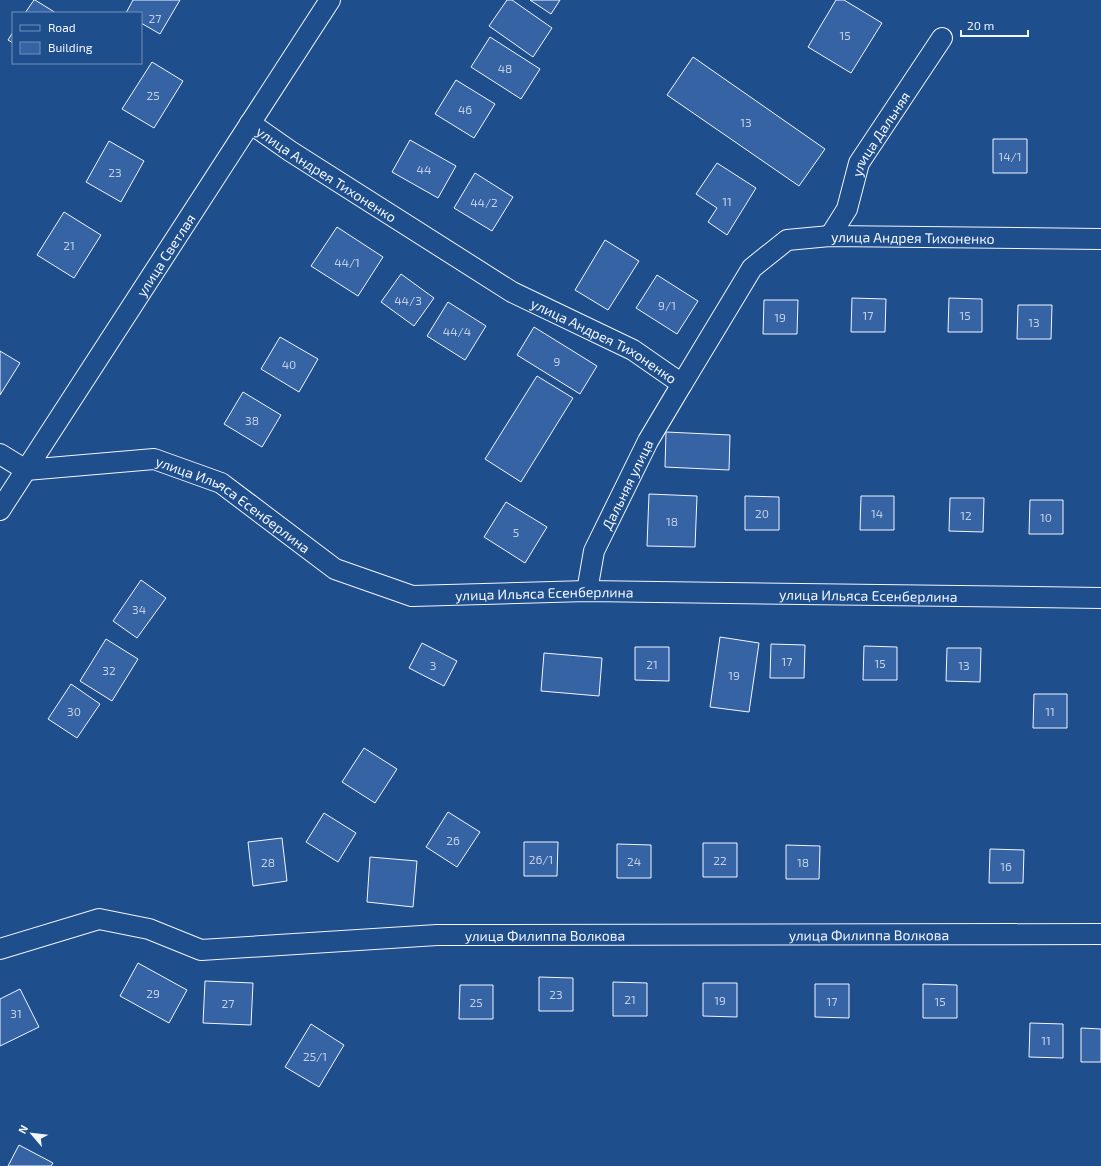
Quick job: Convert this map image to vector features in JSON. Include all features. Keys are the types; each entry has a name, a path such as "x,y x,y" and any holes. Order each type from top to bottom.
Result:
{"street":[{"name":"улица Светлая","path":"0,510 330,0"},
{"name":"улица Дальняя","path":"830,236 846,209 860,163 942,38"},
{"name":"улица Андрея Тихоненко","path":"250,123 290,151 512,292 633,350 682,384 752,268 787,240 830,236 1101,239"},
{"name":"Дальняя улица","path":"587,591 594,551 648,440 682,384"},
{"path":"0,454 26,470"},
{"name":"улица Ильяса Есенберлина","path":"26,470 154,459 221,483 335,569 412,596 587,591 1101,598"},
{"name":"улица Филиппа Волкова","path":"0,949 99,918 149,929 201,950 437,935 1101,934"}],"building":[{"path":"35,0 54,12 26,12"},
{"path":"133,0 180,0 160,34 142,24 142,12 127,12"},
{"path":"507,0 512,0 552,28 533,57 489,26"},
{"path":"530,0 560,0 551,14"},
{"path":"836,0 844,0 882,23 851,73 808,47"},
{"path":"12,34 12,42 8,40"},
{"path":"490,37 540,69 521,99 471,67"},
{"path":"693,57 825,149 799,186 667,95"},
{"path":"152,62 183,81 154,128 122,109"},
{"path":"456,80 495,104 474,138 435,114"},
{"path":"993,139 1027,139 1027,173 993,173"},
{"path":"410,140 456,166 438,198 392,172"},
{"path":"109,141 144,161 121,202 86,182"},
{"path":"717,163 756,188 727,235 708,222 717,208 696,194"},
{"path":"475,173 513,197 492,231 454,208"},
{"path":"64,212 101,235 74,278 37,255"},
{"path":"337,227 383,257 358,296 311,266"},
{"path":"605,240 639,261 608,310 575,290"},
{"path":"401,274 434,298 414,326 381,302"},
{"path":"657,275 698,301 677,334 636,308"},
{"path":"852,298 886,299 885,332 851,332"},
{"path":"949,298 982,299 982,332 948,332"},
{"path":"764,300 798,300 797,334 763,334"},
{"path":"448,302 486,326 465,360 427,336"},
{"path":"1018,305 1052,305 1051,339 1017,339"},
{"path":"534,327 597,366 580,394 517,355"},
{"path":"280,337 318,359 299,392 261,369"},
{"path":"0,351 20,363 0,395"},
{"path":"537,376 573,398 521,482 485,459"},
{"path":"243,392 281,415 262,447 224,424"},
{"path":"666,432 730,435 729,470 665,467"},
{"path":"649,494 697,496 695,547 647,546"},
{"path":"745,496 779,497 779,530 745,530"},
{"path":"861,496 894,496 894,530 860,530"},
{"path":"950,498 984,498 983,532 949,531"},
{"path":"1030,500 1063,500 1063,534 1029,534"},
{"path":"506,502 547,527 525,563 484,537"},
{"path":"141,580 166,598 137,638 113,621"},
{"path":"720,637 759,643 749,712 710,707"},
{"path":"106,639 138,659 112,701 80,681"},
{"path":"422,643 457,661 444,686 409,668"},
{"path":"771,644 805,645 804,678 770,678"},
{"path":"864,646 897,647 897,680 863,680"},
{"path":"635,647 669,647 669,681 635,680"},
{"path":"947,648 981,648 980,682 946,681"},
{"path":"544,653 602,658 599,696 541,691"},
{"path":"71,684 100,704 77,738 48,719"},
{"path":"1034,694 1067,694 1067,728 1033,728"},
{"path":"364,748 397,769 375,803 342,782"},
{"path":"448,812 480,832 457,867 426,847"},
{"path":"324,813 356,833 338,862 306,842"},
{"path":"282,838 287,881 253,886 248,842"},
{"path":"524,842 558,842 557,876 524,876"},
{"path":"703,843 737,843 737,877 703,877"},
{"path":"617,844 651,845 651,878 617,878"},
{"path":"786,845 820,846 819,879 786,879"},
{"path":"990,849 1024,850 1023,883 989,883"},
{"path":"370,857 417,861 413,907 367,902"},
{"path":"138,963 187,990 169,1023 120,996"},
{"path":"539,977 573,978 573,1011 539,1011"},
{"path":"205,981 253,983 251,1025 203,1023"},
{"path":"613,982 647,983 647,1016 613,1016"},
{"path":"703,983 737,983 737,1017 703,1016"},
{"path":"815,984 849,984 849,1018 815,1017"},
{"path":"923,984 957,985 957,1018 923,1018"},
{"path":"460,985 493,985 493,1019 459,1019"},
{"path":"20,989 39,1027 0,1046 0,999"},
{"path":"1030,1023 1063,1024 1063,1058 1029,1057"},
{"path":"311,1024 344,1045 319,1087 285,1067"},
{"path":"1081,1028 1101,1029 1101,1062 1081,1062"},
{"path":"19,1145 53,1163 51,1166 8,1166"}]}
